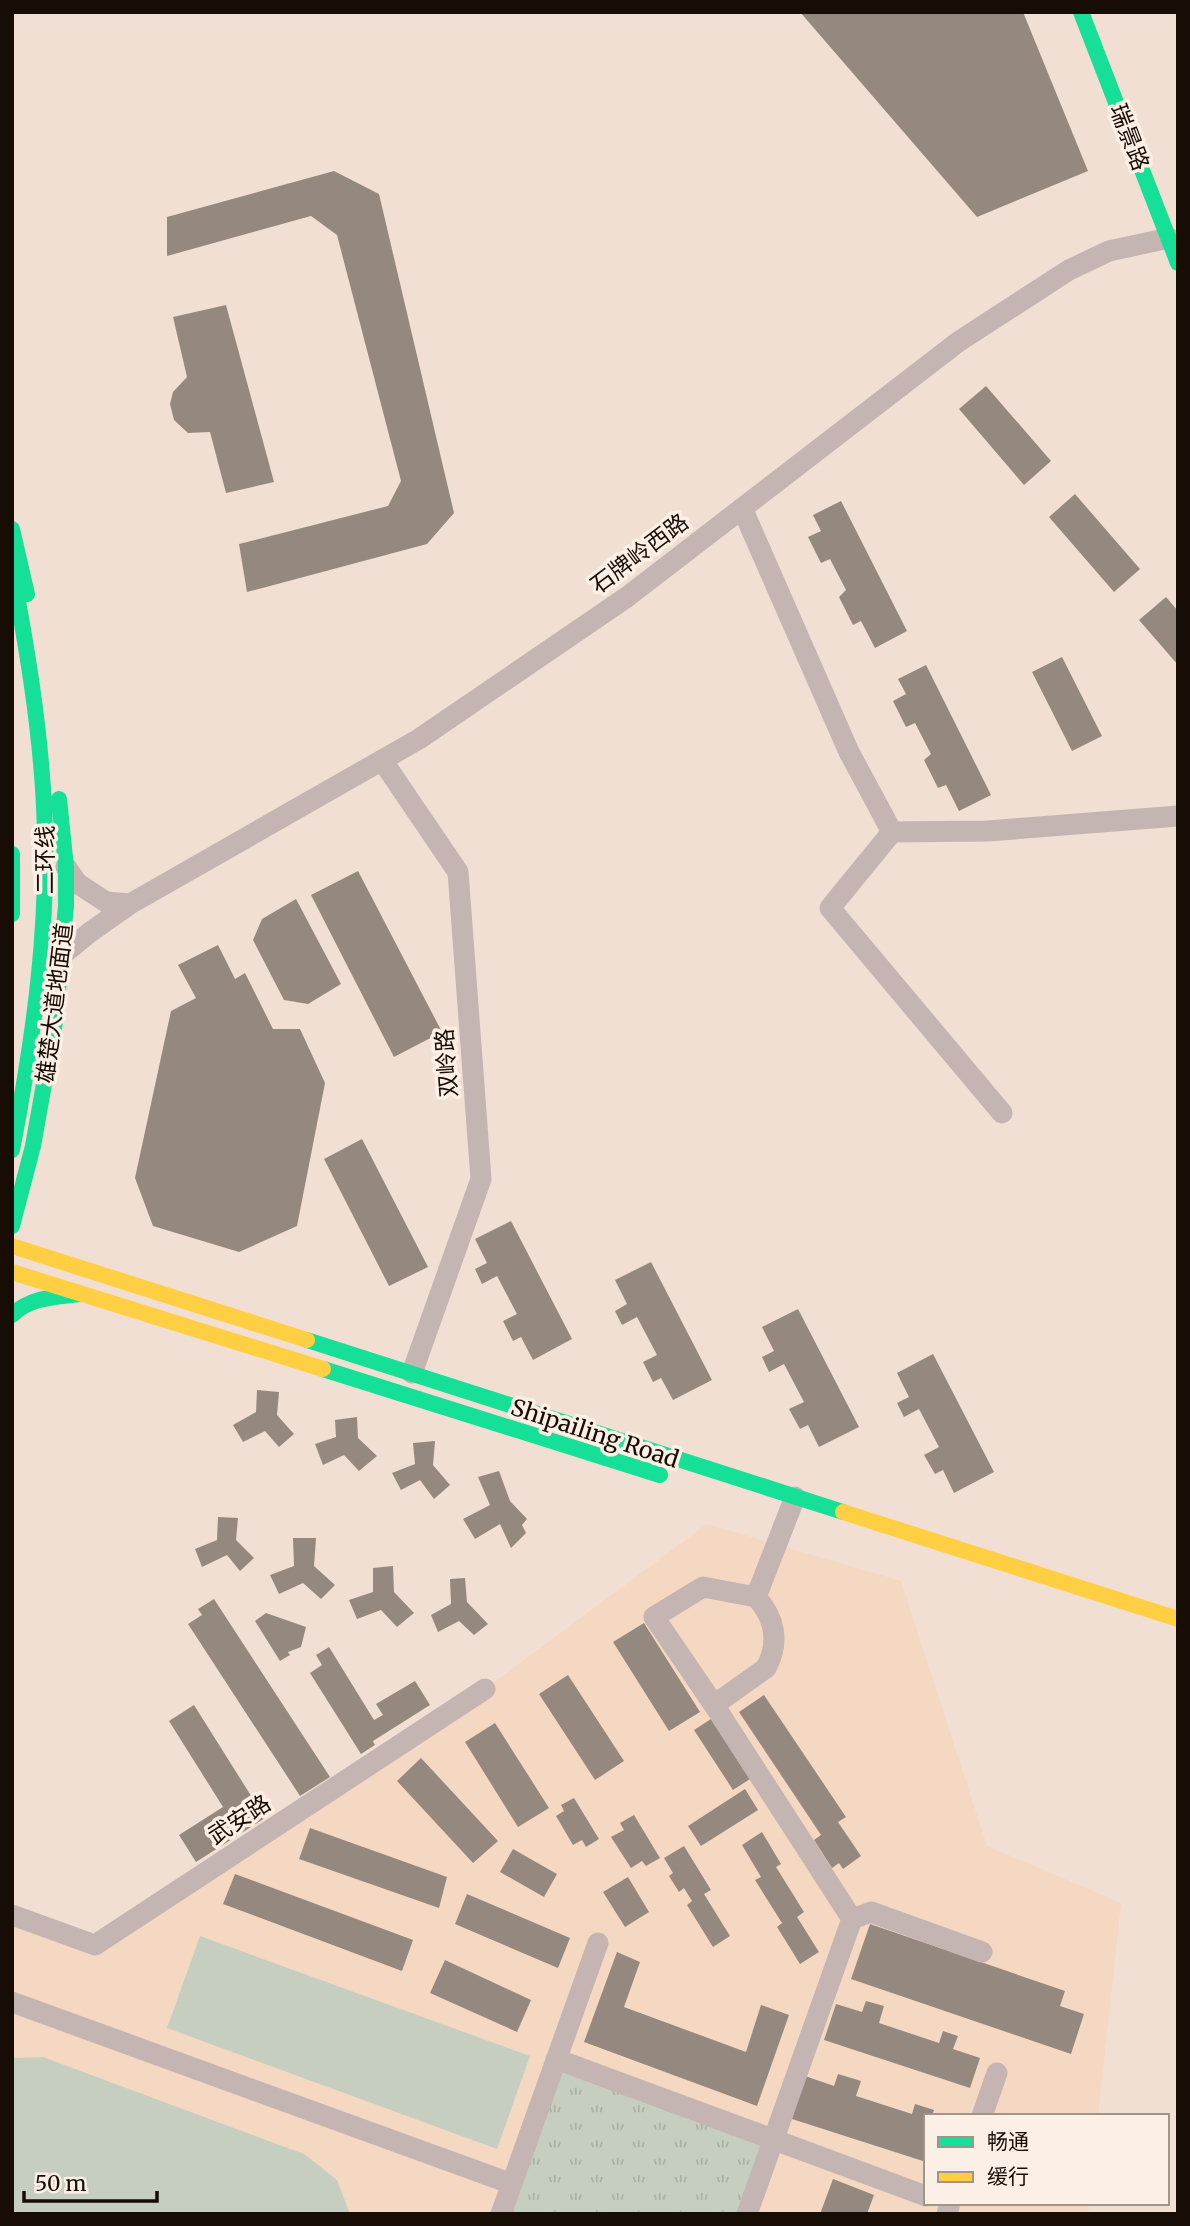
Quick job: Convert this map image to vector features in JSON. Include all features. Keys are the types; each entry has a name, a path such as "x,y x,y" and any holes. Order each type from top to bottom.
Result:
{"main road":[{"name":"瑞景路","path":"1081,12 1173,237 1178,263"},
{"name":"雄楚大道地面道","path":"12,529 48,692 66,867 55,1022 36,1134 12,1226"},
{"name":"二环线","path":"12,569 27,650 41,758 45,880 40,983 25,1089 12,1150"},
{"path":"12,855 12,914"},
{"name":"Shipailing Road","path":"12,1247 412,1373 789,1511 1178,1619"},
{"name":"Shipailing Road","path":"12,1272 682,1482"},
{"path":"12,1315 36,1301 80,1294"}],"street":[{"name":"石牌岭西路","path":"61,956 130,904 419,739 626,597 958,342 1069,271 1109,251 1173,237"},
{"path":"742,508 849,752 892,832"},
{"name":"双岭路","path":"382,760 458,872 481,1179 412,1373"},
{"path":"892,832 988,831 1178,816"},
{"path":"892,832 830,908 1002,1113"},
{"path":"66,867 77,883 106,902 130,904"},
{"path":"756,1597 789,1511"},
{"path":"714,1705 766,1668 771,1659 773,1622 768,1610 756,1597 703,1587 654,1617 852,1919"},
{"name":"武安路","path":"12,1915 95,1945 485,1689"},
{"path":"852,1919 871,1912 982,1952"},
{"path":"747,2214 852,1919"},
{"path":"501,2214 598,1943"},
{"path":"12,2002 512,2184"},
{"path":"556,2059 924,2195"},
{"path":"983,2114 997,2073"}],"shaded area":[{"path":"707,1524 901,1581 987,1846 1121,1903 1098,2114 924,2114 924,2205 1089,2205 1088,2214 12,2214 12,1915 96,1944 485,1689"}],"green space":[{"path":"200,1936 530,2056 497,2149 167,2028"},
{"path":"43,2057 304,2154 337,2180 350,2214 12,2214 12,2058"},
{"path":"556,2059 775,2140 747,2214 501,2214"}],"building":[{"path":"800,12 1023,12 1088,171 977,217"},
{"path":"334,171 379,194 454,513 427,544 247,592 239,544 388,506 401,481 337,235 311,216 167,256 167,217"},
{"path":"226,305 274,482 226,493 210,432 188,433 174,420 170,404 173,392 187,377 173,317"},
{"path":"986,386 1051,461 1024,485 959,409"},
{"path":"1075,494 1140,569 1114,592 1049,517"},
{"path":"841,501 907,631 875,648 861,621 853,625 839,597 846,590 830,559 821,563 808,537 821,531 813,515"},
{"path":"1166,597 1178,611 1178,665 1139,620"},
{"path":"1062,657 1102,736 1072,751 1032,672"},
{"path":"926,665 991,795 959,811 946,785 938,788 924,760 931,754 915,723 906,727 893,701 906,694 898,679"},
{"path":"358,871 442,1032 394,1057 311,895"},
{"path":"296,899 341,984 308,1004 284,1000 253,940 262,919"},
{"path":"218,945 235,979 245,973 273,1029 300,1029 325,1083 297,1226 239,1252 153,1226 135,1178 171,1011 196,998 178,965"},
{"path":"362,1139 428,1267 389,1286 324,1159"},
{"path":"511,1221 572,1339 533,1360 521,1337 513,1341 503,1321 517,1314 497,1276 482,1284 475,1269 487,1263 475,1239"},
{"path":"651,1262 712,1380 673,1400 661,1378 653,1382 643,1362 657,1355 637,1317 622,1325 615,1311 627,1304 615,1280"},
{"path":"798,1309 859,1427 819,1447 808,1425 800,1429 789,1409 804,1402 784,1364 769,1372 762,1357 774,1351 762,1327"},
{"path":"933,1354 994,1472 954,1493 943,1470 935,1474 924,1455 939,1447 919,1409 904,1417 897,1403 909,1397 897,1373"},
{"path":"257,1390 279,1392 277,1415 294,1434 279,1447 265,1431 243,1442 233,1425 256,1412"},
{"path":"357,1417 358,1438 377,1456 359,1471 344,1455 323,1465 315,1444 336,1437 335,1420"},
{"path":"435,1441 433,1465 450,1485 434,1499 420,1480 401,1490 392,1473 415,1464 413,1443"},
{"path":"499,1471 510,1501 527,1519 522,1525 526,1533 511,1548 500,1524 475,1539 463,1519 490,1505 478,1477"},
{"path":"218,1517 238,1518 236,1540 254,1558 240,1571 227,1555 202,1567 195,1549 217,1540"},
{"path":"293,1538 316,1538 314,1566 335,1585 321,1599 303,1583 279,1594 270,1575 294,1566"},
{"path":"393,1566 394,1592 414,1613 397,1627 381,1610 357,1619 349,1600 373,1592 373,1568"},
{"path":"465,1578 467,1602 488,1624 474,1635 459,1621 438,1632 431,1615 451,1604 450,1579"},
{"path":"214,1599 330,1777 300,1796 188,1624 202,1615 198,1609"},
{"path":"266,1613 306,1627 301,1647 288,1652 290,1655 280,1661 255,1621"},
{"path":"644,1623 700,1712 669,1731 613,1642"},
{"path":"329,1647 374,1720 383,1715 376,1704 415,1681 430,1705 373,1741 375,1745 361,1754 310,1673 322,1665 316,1655"},
{"path":"568,1675 624,1761 595,1780 539,1694"},
{"path":"764,1695 846,1817 838,1822 861,1856 843,1869 839,1863 832,1868 814,1840 821,1835 739,1712"},
{"path":"194,1705 265,1818 196,1862 179,1835 223,1807 169,1721"},
{"path":"711,1719 750,1779 733,1790 694,1730"},
{"path":"495,1723 549,1808 518,1827 465,1742"},
{"path":"421,1758 498,1841 473,1863 397,1781"},
{"path":"745,1789 758,1810 701,1846 688,1826"},
{"path":"574,1798 599,1839 586,1847 582,1840 573,1845 556,1816 564,1811 561,1805"},
{"path":"634,1815 660,1858 646,1866 642,1861 631,1868 611,1837 624,1830 620,1823"},
{"path":"310,1828 447,1877 439,1908 299,1859"},
{"path":"762,1832 781,1864 776,1867 804,1912 797,1917 819,1952 800,1964 777,1927 782,1923 755,1880 761,1877 742,1845"},
{"path":"684,1846 711,1890 704,1894 730,1936 713,1947 687,1905 692,1901 684,1888 679,1892 669,1876 673,1873 664,1858"},
{"path":"513,1849 557,1874 544,1897 500,1872"},
{"path":"235,1874 413,1940 402,1971 223,1904"},
{"path":"628,1877 649,1912 625,1927 603,1892"},
{"path":"467,1894 570,1938 558,1968 455,1924"},
{"path":"870,1924 1065,1991 1060,2006 1084,2014 1071,2054 851,1979"},
{"path":"617,1952 640,1962 624,2007 746,2052 761,2005 789,2015 757,2106 584,2042"},
{"path":"445,1960 531,2000 517,2032 430,1993"},
{"path":"866,2001 884,2006 879,2023 939,2043 943,2031 958,2036 953,2049 980,2058 970,2088 824,2040 836,2004 862,2012"},
{"path":"838,2074 861,2081 856,2096 912,2114 915,2104 934,2110 933,2114 924,2114 924,2161 792,2119 805,2076 834,2086"},
{"path":"833,2179 874,2195 867,2214 820,2214"}],"traffic: fast":[{"path":"1081,12 1178,263"},
{"path":"12,529 27,594"},
{"path":"12,569 36,717 45,849 45,893 38,979 12,1150"},
{"path":"12,1226 33,1146 55,1022 66,906 66,867 59,799"},
{"path":"12,854 12,914"},
{"path":"12,1315 35,1301 80,1294"},
{"path":"307,1340 843,1512"},
{"path":"323,1369 660,1475"}],"traffic: slow":[{"path":"12,1246 307,1340"},
{"path":"12,1272 323,1369"},
{"path":"843,1512 1178,1619"}]}
